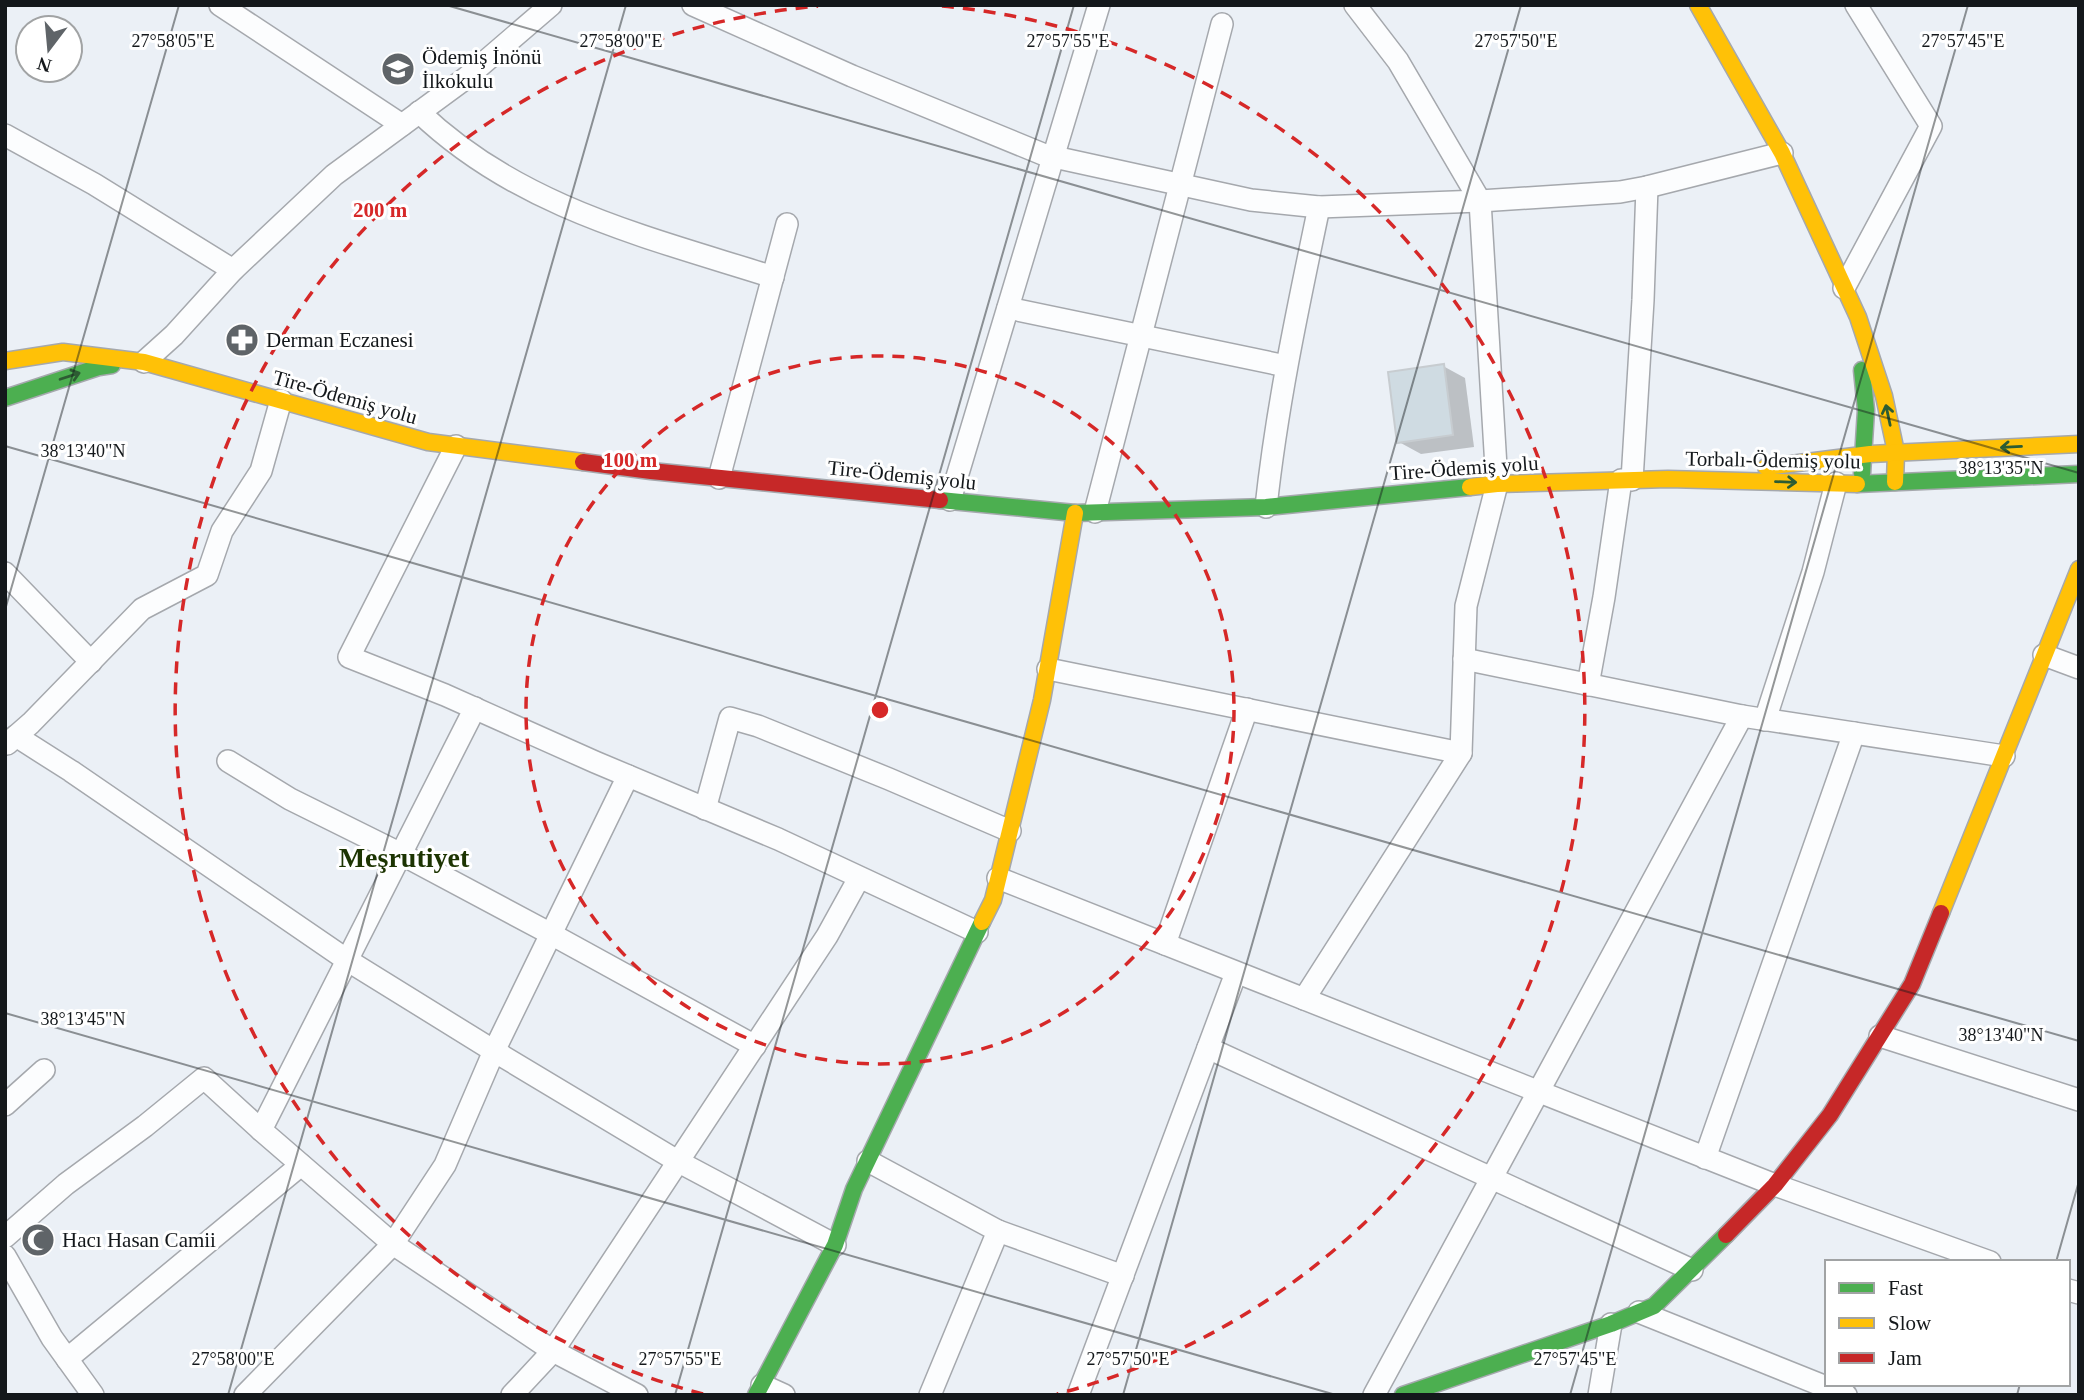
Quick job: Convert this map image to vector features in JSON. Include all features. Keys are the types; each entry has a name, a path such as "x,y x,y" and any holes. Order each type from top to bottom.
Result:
{"street":[{"path":"220,5 444,136 478,161 550,201 587,217 773,277"},
{"path":"5,398 99,367 144,362 174,335 233,270 334,175 466,78 551,5"},
{"path":"693,5 852,76 1045,155 1251,200 1319,207 1620,192 1782,153"},
{"path":"950,500 1100,5"},
{"path":"1304,999 1461,753 1466,606 1497,484 1480,201 1398,61 1355,5"},
{"path":"1698,5 1782,153 1858,317 1884,396 1896,452 1895,482"},
{"path":"1844,288 1931,125 1856,5"},
{"path":"784,1395 759,1390 835,1245 854,1189 993,900 1085,512 1141,336 1222,24"},
{"path":"5,135 93,184 233,270"},
{"path":"1588,685 1626,480 1643,300 1647,187"},
{"path":"1266,507 1286,366 1319,207"},
{"path":"719,478 787,224"},
{"path":"1008,308 1286,366"},
{"path":"1858,317 1866,410 1862,484"},
{"path":"5,360 63,352 144,362"},
{"name":"Tire-Ödemiş yolu","path":"144,362 428,442 651,471 1085,512 1266,507 1497,484 1668,479"},
{"path":"281,400 261,471 222,531 207,575 142,609 11,741 71,771 346,960 494,1051 679,1162 835,1245"},
{"name":"Torbalı-Ödemiş yolu","path":"1668,479 1896,452 2079,444"},
{"path":"456,446 349,657 475,708 778,839 977,932"},
{"name":"Torbalı-Ödemiş yolu","path":"1668,479 1862,484 2079,474"},
{"path":"1765,720 1813,572 1836,483"},
{"path":"1403,1395 1611,1324 1654,1306 1775,1185 1830,1115 1912,984 2079,569"},
{"path":"5,573 91,662"},
{"path":"2044,655 2079,668"},
{"path":"1464,659 1742,716 2004,757"},
{"path":"1048,669 1461,753"},
{"path":"261,1130 475,708"},
{"path":"1165,944 1247,709"},
{"path":"1374,1395 1742,716"},
{"path":"705,809 730,718 758,726 1010,831"},
{"path":"1705,1158 1854,733"},
{"path":"228,761 290,799 401,854 755,1046"},
{"path":"245,1395 393,1244 445,1165 494,1051 628,776"},
{"path":"512,1395 553,1351 827,936 859,878"},
{"path":"998,878 1705,1158 1984,1260"},
{"path":"1078,1395 1236,973"},
{"path":"1880,1036 2079,1100"},
{"path":"1208,1048 1692,1270"},
{"path":"5,1105 44,1070"},
{"path":"5,1237 66,1184 204,1079 393,1244 553,1351 637,1395"},
{"path":"868,1161 999,1231 1123,1276"},
{"path":"67,1359 301,1165"},
{"path":"930,1395 999,1231"},
{"path":"5,1256 67,1359 83,1391"},
{"path":"1639,1312 1846,1395"},
{"path":"1600,1395 1611,1324"}],"building":[{"path":"1444,364 1453,435 1397,443 1388,372"}],"traffic: fast":[{"path":"5,398 112,365"},
{"path":"1862,370 1866,410 1862,474"},
{"path":"1857,484 2079,474"},
{"path":"940,500 1075,513 1266,507 1470,487"},
{"path":"756,1395 835,1245 854,1189 982,922"},
{"path":"1403,1395 1611,1324 1654,1306 1726,1235"}],"traffic: slow":[{"path":"1698,5 1782,153 1858,317 1884,396 1896,452 1895,482"},
{"path":"5,361 63,352 144,362 428,442 583,462"},
{"path":"1766,467 1870,454 2079,444"},
{"path":"1470,487 1668,479 1857,484"},
{"path":"982,922 993,900 1042,700 1075,513"},
{"path":"1941,913 2079,569"}],"traffic: jam":[{"path":"583,462 940,500"},
{"path":"1726,1235 1775,1185 1830,1115 1912,984 1941,913"}],"place":[{"name":"Ödemiş İnönü İlkokulu","path":"398,69"},
{"name":"Derman Eczanesi","path":"242,340"},
{"name":"Hacı Hasan Camii","path":"38,1240"}],"district":[{"name":"Meşrutiyet","path":"404,857"}]}
